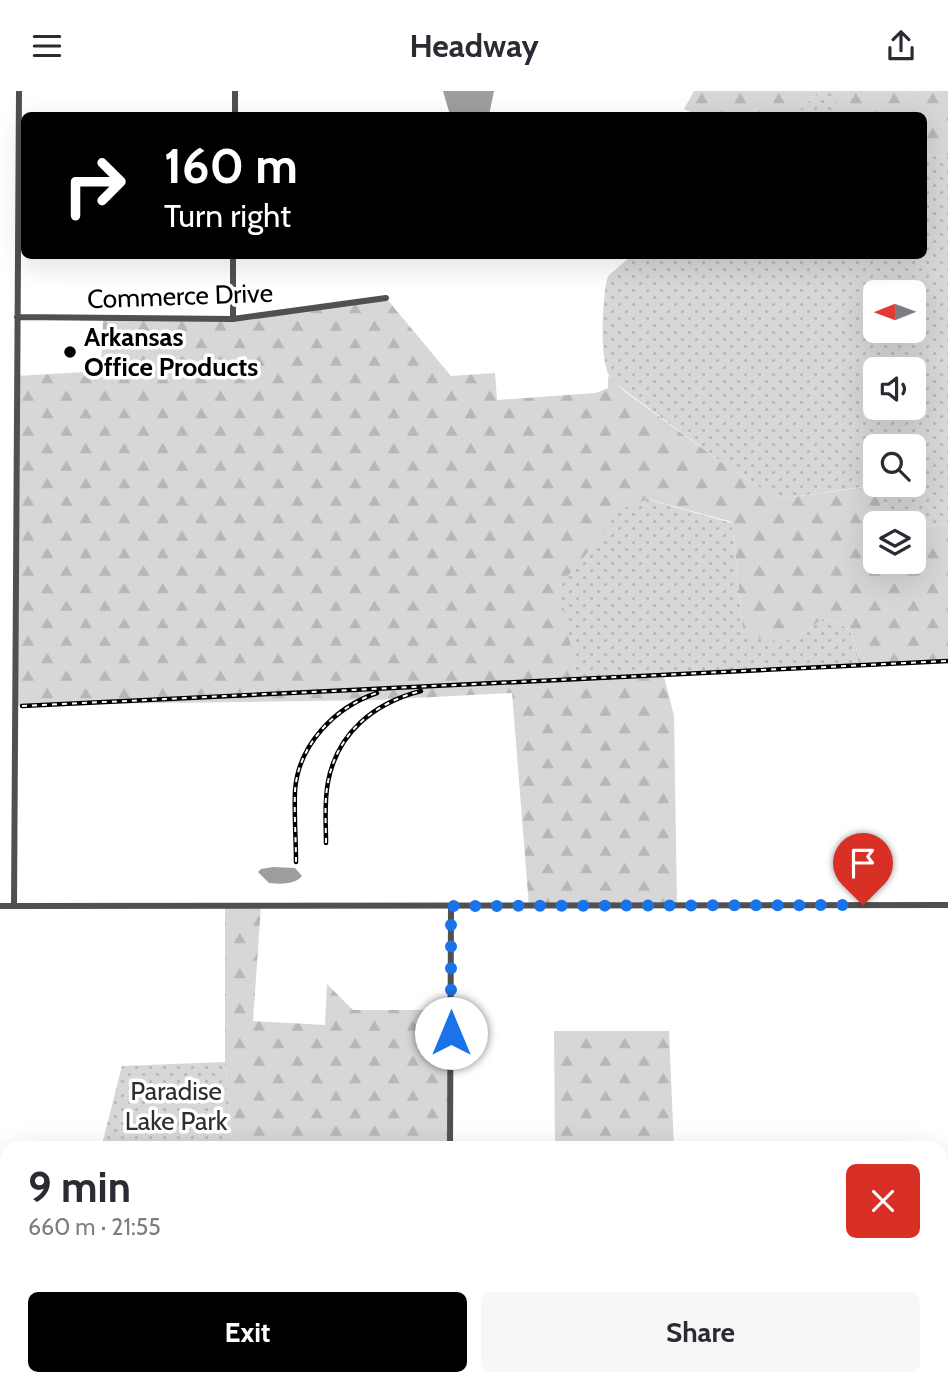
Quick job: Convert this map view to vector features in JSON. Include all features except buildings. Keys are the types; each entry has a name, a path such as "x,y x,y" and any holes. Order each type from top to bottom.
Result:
{"street":[{"path":"14,906 19,91"},
{"path":"234,112 235,91"},
{"path":"233,259 233,319"},
{"name":"Commerce Drive","path":"17,317 233,319 386,298"},
{"path":"0,905 948,905"},
{"path":"450,1141 451,906"}],"green space":[{"path":"694,91 820,91 797,112 691,112 684,109"},
{"path":"820,91 832,91 841,112 797,112"},
{"path":"832,91 948,91 948,157 927,155 927,112 840,112"},
{"path":"927,155 948,157 948,523 926,527 926,511 880,511 880,497 926,497 926,434 863,434 863,487 785,498 773,496 728,467 612,381 603,348 608,276 628,259 927,259"},
{"path":"386,298 451,376 495,373 497,400 596,393 608,388 608,376 624,391 728,467 773,496 785,498 863,487 863,497 880,497 880,511 863,511 863,574 926,574 926,527 948,523 948,660 859,665 851,633 840,624 822,619 793,640 769,641 743,632 732,522 648,499 612,512 611,525 559,586 578,682 664,677 674,716 677,905 529,906 512,693 376,700 15,705 16,376 101,371 103,318 233,319"},
{"path":"647,499 732,523 743,632 793,640 822,619 832,621 851,633 859,665 662,674 578,682 558,586 610,525 612,512"},
{"path":"225,906 261,906 253,1021 325,1025 327,984 353,1010 451,1010 450,1141 232,1141 225,1062"},
{"path":"554,1031 669,1031 674,1141 555,1141"},
{"name":"Paradise Lake Park","path":"225,1062 232,1141 103,1141 122,1066"}],"shaded area":[{"path":"443,91 494,91 490,112 449,112"},
{"path":"273,867 295,868 302,876 282,884 269,883 258,872"}],"railway":[{"path":"22,706 948,661"},
{"path":"326,843 328,782 340,749 349,735 373,712 388,703 421,691"},
{"path":"296,862 295,791 303,758 311,743 333,718 362,699 377,693"}],"place":[{"name":"Arkansas Office Products","path":"70,352"}],"route":[{"path":"451,1033 451,906 863,905"}]}
